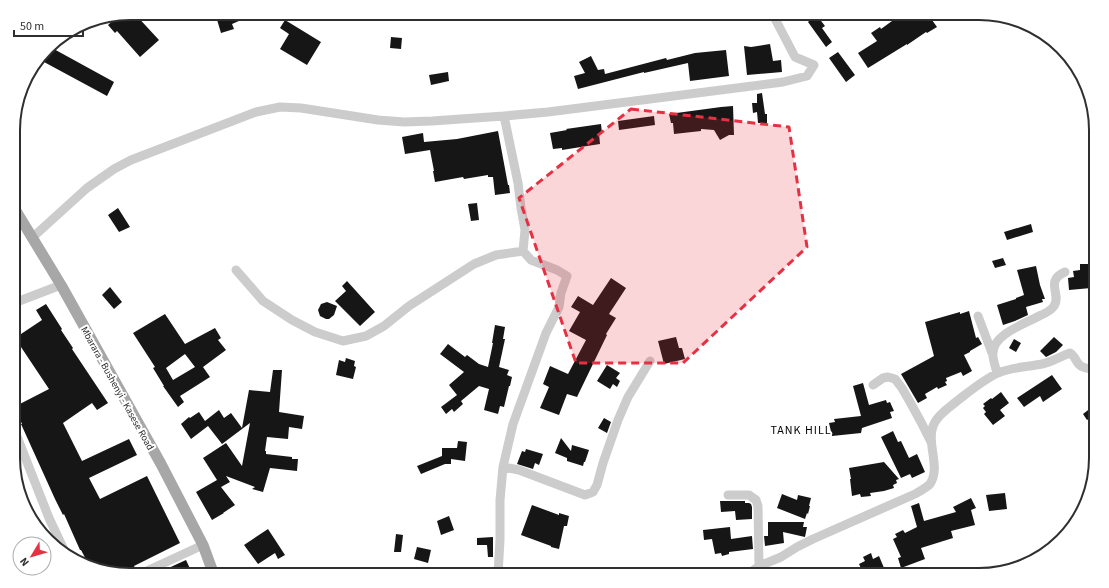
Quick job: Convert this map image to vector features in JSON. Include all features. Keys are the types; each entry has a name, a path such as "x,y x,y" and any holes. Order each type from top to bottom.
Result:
{"main road":[{"name":"Mbarara - Bushenyi - Kasese Road","path":"20,216 61,285 150,445 203,545 211,568"}],"street":[{"path":"33,237 88,188 114,169 130,160 256,112 280,107 301,108 378,120 404,122 548,112 783,82 807,76 814,65 795,57 776,20"},
{"path":"504,116 518,183 525,230 523,251"},
{"path":"236,270 262,301 292,320 315,332 343,342 366,336 384,326 409,306 474,264 496,256 523,251"},
{"path":"498,568 500,500 504,467 513,424 546,333 559,307 561,293 567,276 557,270 532,260 523,251"},
{"path":"992,353 996,343 1003,335 1042,315 1055,306 1055,281 1059,275 1065,272"},
{"path":"20,301 61,285"},
{"path":"978,316 992,353 997,374"},
{"path":"931,444 932,428 941,415 988,378 1021,367 1043,364 1070,353 1073,354 1080,366 1089,368"},
{"path":"504,467 519,470 585,495 593,492 597,485 603,463 628,397 650,361"},
{"path":"756,568 781,557 813,539 915,494 930,484 934,476 934,460 931,444 921,422 902,388 895,379 888,377 883,378 873,385"},
{"path":"20,444 62,545"},
{"path":"728,495 749,495 756,500 758,506 759,566"},
{"path":"153,568 203,545"},
{"path":"759,566 763,568"}],"highlighted area":[{"path":"631,109 789,127 807,247 683,363 576,363 519,198"}],"building":[{"path":"140,20 159,40 140,57 117,31 115,33 108,25 112,21"},
{"path":"217,20 241,20 232,24 234,29 221,33"},
{"path":"285,20 321,42 307,65 280,49 289,34 280,28"},
{"path":"808,20 820,20 825,26 822,28 832,42 826,47 808,22"},
{"path":"893,20 932,20 937,27 927,33 926,32 868,68 858,53 877,41 871,33 880,27 881,29"},
{"path":"391,37 402,38 401,49 390,48"},
{"path":"770,44 773,61 781,60 782,72 747,75 744,46 751,47"},
{"path":"55,50 114,82 107,96 44,62"},
{"path":"726,50 729,76 690,81 688,63 644,72 578,89 574,76 585,73 579,62 591,56 598,70 604,69 605,74 666,58 667,60 695,53"},
{"path":"838,52 855,75 846,82 829,58"},
{"path":"448,72 449,81 431,85 429,75"},
{"path":"762,93 765,114 767,114 767,123 758,123 757,112 753,113 752,103 757,103 757,94"},
{"path":"733,106 734,135 729,135 720,140 714,130 701,129 701,131 674,134 673,123 671,123 669,114"},
{"path":"654,116 655,125 619,130 618,121"},
{"path":"601,124 602,133 599,133 600,144 562,150 562,148 553,149 550,133"},
{"path":"498,131 510,193 495,195 493,177 488,177 488,175 464,179 463,177 435,182 430,150 405,154 402,137 423,133 424,142 457,139"},
{"path":"477,203 479,220 471,221 468,204"},
{"path":"118,208 130,227 119,232 108,215"},
{"path":"1031,224 1033,232 1007,240 1004,232"},
{"path":"1003,258 1006,265 995,268 992,261"},
{"path":"1080,264 1089,264 1089,288 1069,290 1068,278 1074,277 1073,271 1080,270"},
{"path":"1036,266 1045,299 1042,299 1043,302 1026,307 1028,315 1003,325 997,305 1024,295 1017,270"},
{"path":"611,278 626,288 609,314 616,318 606,334 607,335 577,397 567,394 559,415 540,408 549,387 543,384 550,366 568,374 586,340 569,331 580,312 571,307 578,296 593,305"},
{"path":"347,281 375,312 360,326 335,301 346,291 342,286"},
{"path":"110,287 122,302 114,309 102,295"},
{"path":"327,302 337,306 334,315 329,319 320,316 318,310 321,304"},
{"path":"46,304 73,348 72,349 108,403 97,410 92,403 63,423 82,461 129,439 137,455 89,478 100,499 147,476 180,543 134,566 135,568 115,567 86,559 55,499 21,424 20,404 49,389 20,346 20,335 42,320 36,310"},
{"path":"969,311 976,338 978,337 982,344 964,355 972,371 963,376 961,372 946,378 947,381 945,382 947,385 938,389 937,387 925,394 927,398 918,403 901,374 934,356 925,322 960,312 960,314"},
{"path":"165,314 185,344 215,328 221,338 218,340 226,350 203,367 210,377 180,396 184,402 178,407 163,386 153,368 155,367 133,333","holes":["185,354 195,367 173,380 166,368"]},
{"path":"495,325 505,327 503,339 505,339 499,367 509,370 507,375 512,377 504,407 500,406 498,414 484,410 489,389 479,386 461,401 463,404 454,412 452,409 446,414 441,407 457,395 449,385 464,372 440,354 448,344 465,357 467,355 479,364 488,367"},
{"path":"676,337 679,348 682,348 685,359 664,364 658,341"},
{"path":"1054,337 1063,345 1056,352 1046,357 1040,351"},
{"path":"1014,339 1021,343 1016,352 1009,348"},
{"path":"346,358 355,361 354,366 356,367 353,379 336,375 339,360 345,362"},
{"path":"607,365 620,373 616,378 620,381 617,387 613,384 610,389 597,381"},
{"path":"273,370 282,370 279,412 304,416 302,429 289,427 288,439 267,437 265,451 266,454 298,459 297,471 270,468 263,492 252,489 255,487 226,476 230,482 221,487 235,505 212,520 196,492 217,480 203,458 226,443 242,466 250,423 222,444 208,426 191,439 181,424 189,417 190,418 199,412 205,421 219,410 224,418 231,413 242,428 249,390 270,392"},
{"path":"1052,375 1062,389 1043,402 1040,396 1024,407 1017,398"},
{"path":"863,383 869,405 886,400 887,403 890,402 894,411 890,412 892,418 862,428 861,433 832,436 829,423 835,422 834,419 861,416 853,386"},
{"path":"1001,392 1009,403 1000,410 1005,416 993,425 984,414 986,412 983,408 985,406 983,404"},
{"path":"1089,409 1089,419 1087,420 1083,414"},
{"path":"604,418 611,422 607,433 598,428"},
{"path":"893,431 898,442 901,441 909,458 917,454 925,472 912,478 910,474 901,478 881,437"},
{"path":"561,438 571,451 572,445 589,450 583,466 567,461 567,458 555,453"},
{"path":"458,441 467,442 465,461 451,459 451,464 445,464 421,474 417,466 442,456 442,448 457,448"},
{"path":"526,449 543,454 539,465 535,463 533,469 517,464 522,451 525,452"},
{"path":"884,462 899,479 896,480 897,483 893,485 894,488 870,493 871,496 861,497 860,494 852,496 849,468"},
{"path":"1005,493 1007,509 989,511 986,495"},
{"path":"782,494 797,500 798,495 811,498 808,514 807,513 805,519 777,508"},
{"path":"971,498 976,508 971,510 975,525 951,531 953,538 921,548 925,559 901,568 898,558 901,557 893,539 897,537 895,534 903,530 905,533 917,527 911,506 919,503 924,521 956,512 953,507"},
{"path":"720,501 745,501 745,503 751,504 752,519 736,520 735,511 721,512"},
{"path":"532,505 559,515 559,513 569,516 567,526 564,526 559,549 521,535"},
{"path":"449,516 454,530 441,535 437,521"},
{"path":"768,522 804,522 803,527 807,527 805,537 783,532 784,543 765,546 764,536 768,536"},
{"path":"730,527 731,539 752,536 753,549 729,552 729,554 722,556 721,553 715,554 712,539 704,540 703,530"},
{"path":"268,529 285,555 278,559 275,553 258,564 244,545"},
{"path":"396,534 403,535 401,552 394,552"},
{"path":"493,537 493,557 488,557 487,545 477,545 477,538"},
{"path":"417,547 431,550 428,563 414,559"},
{"path":"871,553 873,559 879,556 884,568 861,568 859,564 865,561 863,557"},
{"path":"186,560 190,568 169,568"}],"district":[{"name":"TANK HILL","path":"801,430"}]}
